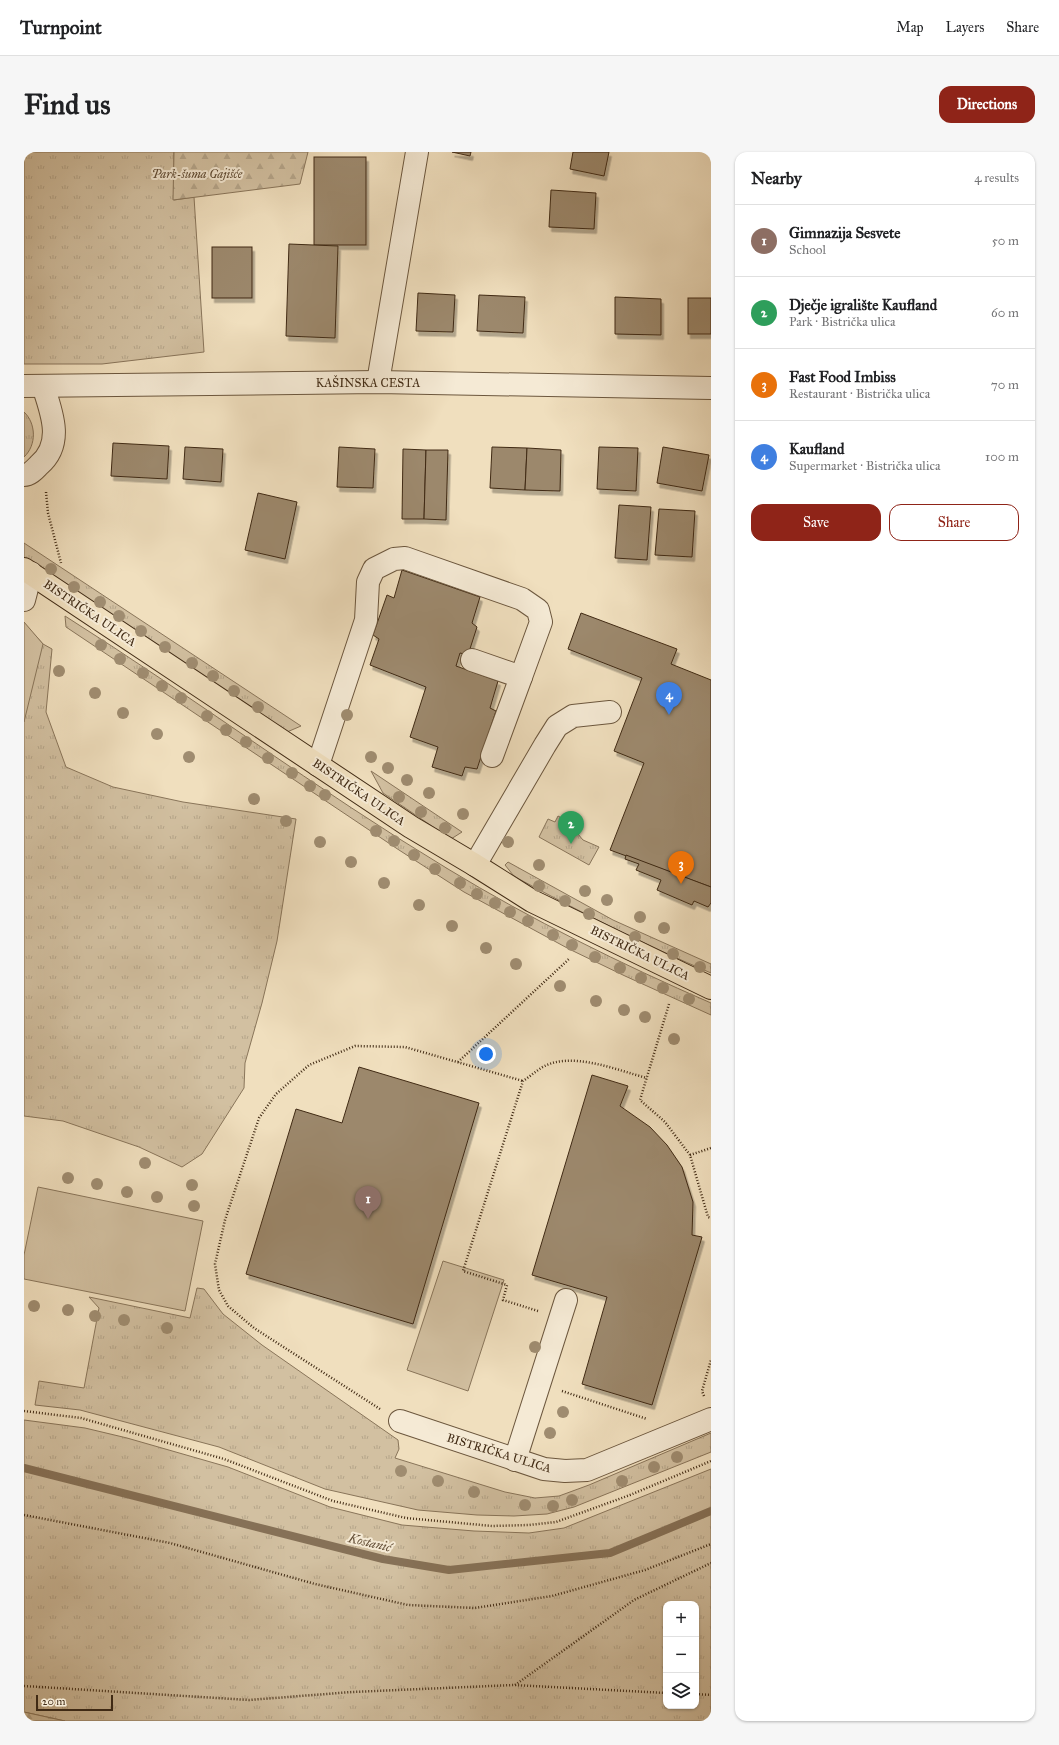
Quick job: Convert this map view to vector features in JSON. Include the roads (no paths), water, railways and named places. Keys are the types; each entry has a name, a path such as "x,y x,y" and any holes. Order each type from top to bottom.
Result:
{"main road":[{"name":"BISTRIČKA ULICA","path":"28,571 411,827 532,901 711,988"}],"street":[{"path":"378,382 417,152"},
{"name":"KAŠINSKA CESTA","path":"34,386 378,382 711,388"},
{"path":"24,476 28,475 42,463 54,444 54,416 34,386"},
{"path":"318,765 366,620 368,582 374,569 394,559 405,558 522,599 538,610 541,622 492,756"},
{"path":"24,600 28,571"},
{"path":"472,660 521,677"},
{"path":"475,865 557,726 573,716 610,712"},
{"path":"515,1460 563,1309"},
{"name":"BISTRIČKA ULICA","path":"400,1421 544,1469 566,1471 587,1470 709,1410"}],"waterway":[{"name":"Kostanić","path":"24,1468 383,1559 449,1570 610,1553 711,1511"}],"place":[{"name":"Kaufland","path":"669,715"},
{"name":"Dječje igralište Kaufland","path":"571,844"},
{"name":"Fast Food Imbiss","path":"681,884"},
{"name":"Gimnazija Sesvete","path":"368,1219"}],"park label":[{"name":"Park-šuma Gajišće","path":"197,174"}]}
